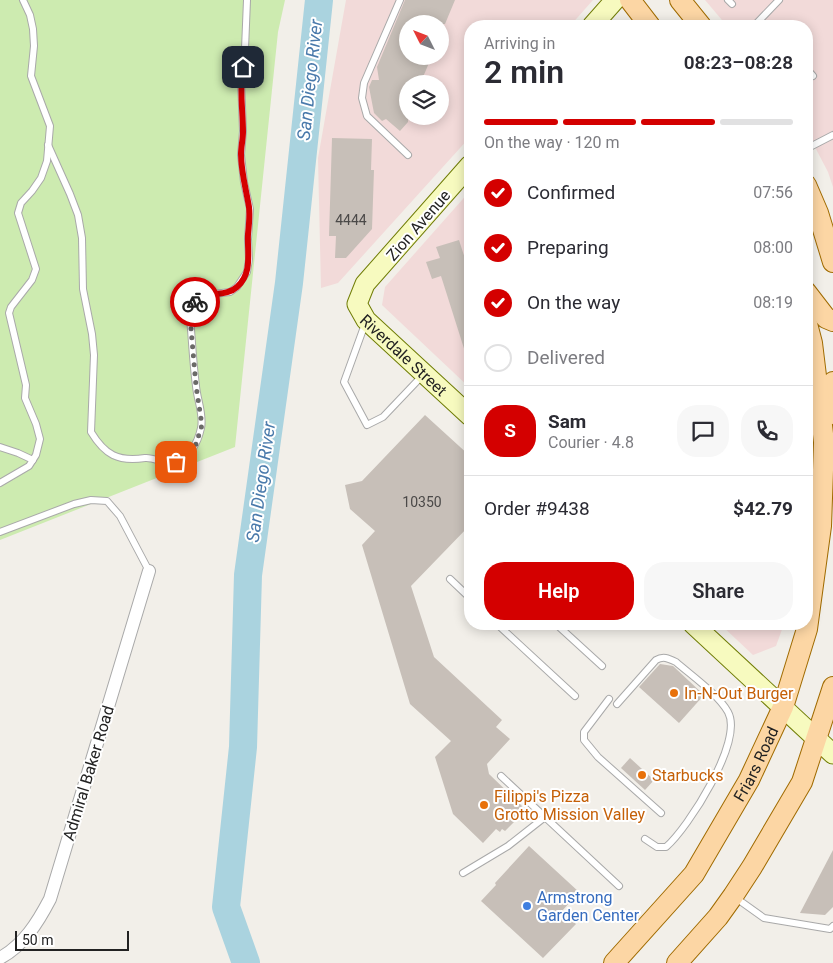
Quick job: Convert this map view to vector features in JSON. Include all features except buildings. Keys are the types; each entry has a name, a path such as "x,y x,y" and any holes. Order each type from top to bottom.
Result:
{"main road":[{"path":"630,0 645,20"},
{"path":"680,0 696,20"},
{"path":"813,201 833,262"},
{"path":"813,301 826,318 833,321"},
{"name":"Friars Road","path":"813,350 824,442 821,526 813,585"},
{"path":"824,442 833,382"},
{"name":"Friars Road","path":"614,963 694,874 749,780 783,707 807,630"},
{"path":"677,963 718,918 752,868 802,782 832,692"}],"street":[{"path":"597,20 615,0"},
{"name":"Zion Avenue","path":"365,284 464,172"},
{"name":"Riverdale Street","path":"365,284 358,304 366,320 464,411"},
{"name":"Admiral Baker Road","path":"0,958 9,953 36,926 50,899 149,571"},
{"path":"700,630 833,754"}],"lane":[{"path":"0,483 29,466 39,445 38,432 25,398 26,385 9,313 11,307 32,280 36,269 18,213 21,203 32,192 41,178 47,161 50,126 31,76 34,46 33,29 30,15 23,0"},
{"path":"48,144 78,215 82,238 83,289 94,355 92,432 97,442 109,454 120,459 151,457 167,463 176,462 188,454 196,444 202,425 196,386 190,317 192,308 196,300 205,295 230,292 237,288 247,272 249,259 250,209 241,155 243,131 241,80 245,49 247,0"},
{"path":"400,0 364,83 362,98 366,116 408,155"},
{"path":"760,20 779,0"},
{"path":"813,146 833,136"},
{"path":"366,320 344,382 367,425 383,417 424,374"},
{"path":"0,448 33,460"},
{"path":"0,532 74,504 91,500 107,501 120,516 149,571"},
{"path":"450,579 464,592"},
{"path":"504,630 575,696"},
{"path":"563,630 602,666"},
{"path":"617,704 656,660 668,658 676,662 719,701 729,714 731,726 727,752 700,803 676,838 666,847 658,847 644,839"},
{"path":"609,699 584,732 584,740 598,757 661,813"},
{"path":"501,776 619,886"},
{"path":"463,873 508,846 545,817"},
{"path":"733,896 764,918 830,929 833,926"}],"shaded area":[{"path":"346,0 593,0 575,20 464,20 464,144 338,283 321,288 318,158"},
{"path":"705,0 833,0 833,187 828,172 813,143 813,20 722,20"},
{"path":"464,198 464,382 382,305 385,287"},
{"path":"726,630 782,630 776,646 753,655"}],"green space":[{"path":"0,0 285,0 278,32 235,447 0,540"}],"waterway":[{"name":"San Diego River","path":"246,963 226,907 243,747 248,575 289,283 319,0"}],"way so far":[{"path":"176,462 188,454 196,444 202,425 196,386 190,317 195,302"}],"place":[{"name":"In-N-Out Burger","path":"674,693"},
{"name":"Starbucks","path":"642,775"},
{"name":"Filippi's Pizza Grotto Mission Valley","path":"484,805"},
{"name":"Armstrong Garden Center","path":"527,906"}],"route":[{"path":"195,302 205,295 230,292 237,288 247,272 250,209 241,155 243,131 241,80 243,67"}]}
